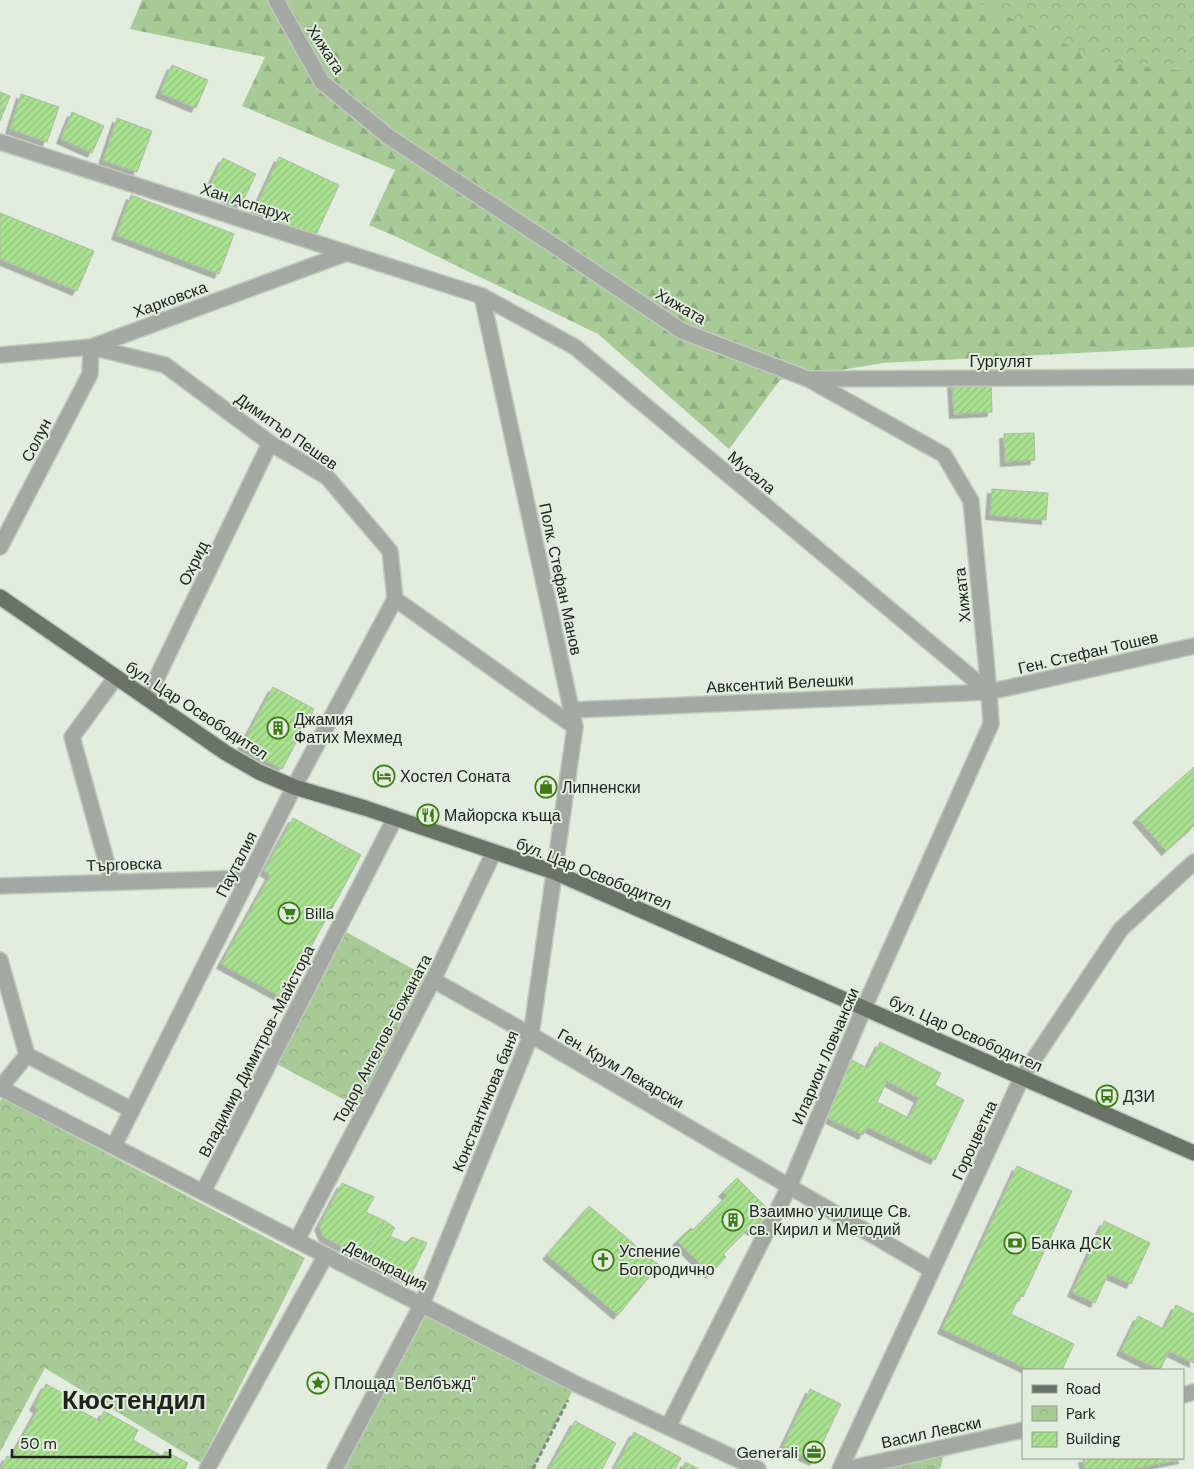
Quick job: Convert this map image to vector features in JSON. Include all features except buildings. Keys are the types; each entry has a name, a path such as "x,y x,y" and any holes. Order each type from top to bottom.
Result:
{"main road":[{"name":"бул. Цар Освободител","path":"0,598 226,753 259,772 294,788 395,818 554,872 1194,1153"}],"street":[{"name":"Хижата","path":"276,0 322,82 389,137 682,332 808,379 944,455 971,501 989,692"},
{"name":"Хан Аспарух","path":"0,142 482,296"},
{"name":"Харковска","path":"0,355 91,347 347,253"},
{"name":"Мусала","path":"482,296 575,347 989,692"},
{"name":"Полк. Стефан Манов","path":"482,296 575,727 554,872"},
{"name":"Димитър Пешев","path":"91,347 165,365 270,443 327,477 390,551 395,599"},
{"name":"Солун","path":"0,547 90,374 91,347"},
{"name":"Гургулят","path":"808,379 1194,378"},
{"name":"Охрид","path":"147,698 270,443"},
{"path":"395,599 575,727"},
{"name":"Пауталия","path":"114,1146 294,788 395,599"},
{"name":"Ген. Стефан Тошев","path":"989,692 1194,646"},
{"path":"112,882 72,737 116,677"},
{"name":"Авксентий Велешки","path":"572,710 989,692"},
{"name":"Иларион Ловчански","path":"668,1427 789,1187 864,1008 991,724 989,692"},
{"name":"Владимир Димитров-Майстора","path":"204,1192 395,818"},
{"name":"Тодор Ангелов-Божаната","path":"296,1240 433,980 494,852"},
{"name":"Гороцветна","path":"840,1469 1022,1077 1120,928 1194,862"},
{"name":"Константинова баня","path":"335,1469 422,1304 531,1035 554,872"},
{"name":"Търговска","path":"0,886 248,878"},
{"path":"0,960 27,1055 132,1110"},
{"name":"Ген. Крум Лекарски","path":"433,980 531,1035 932,1270"},
{"path":"0,1088 27,1055"},
{"name":"Демокрация","path":"0,1088 576,1384 758,1469"},
{"path":"207,1469 326,1255"},
{"name":"Васил Левски","path":"847,1469 1022,1430"}],"path":[{"path":"533,1469 576,1384"}],"green space":[{"path":"142,0 1194,0 1194,347 883,363 780,380 729,449 598,334 369,225 395,170 242,106 265,57 130,29"},
{"path":"973,0 1194,0 1194,72 1103,62"},
{"path":"339,928 433,980 364,1110 271,1061"},
{"path":"2,1098 305,1258 201,1463 45,1368 0,1452 0,1101"},
{"path":"422,1304 576,1384 533,1469 335,1469"},
{"path":"945,1451 940,1469 861,1469"}],"place":[{"name":"Джамия Фатих Мехмед","path":"278,728"},
{"name":"Хостел Соната","path":"384,776"},
{"name":"Липненски","path":"546,787"},
{"name":"Майорска къща","path":"428,815"},
{"name":"Billa","path":"289,913"},
{"name":"ДЗИ","path":"1107,1096"},
{"name":"Взаимно училище Св. св. Кирил и Методий","path":"733,1220"},
{"name":"Банка ДСК","path":"1015,1243"},
{"name":"Успение Богородично","path":"603,1260"},
{"name":"Площад \"Велбъжд\"","path":"318,1383"},
{"name":"Generali","path":"814,1452"}],"district":[{"name":"Кюстендил","path":"134,1400"}]}
